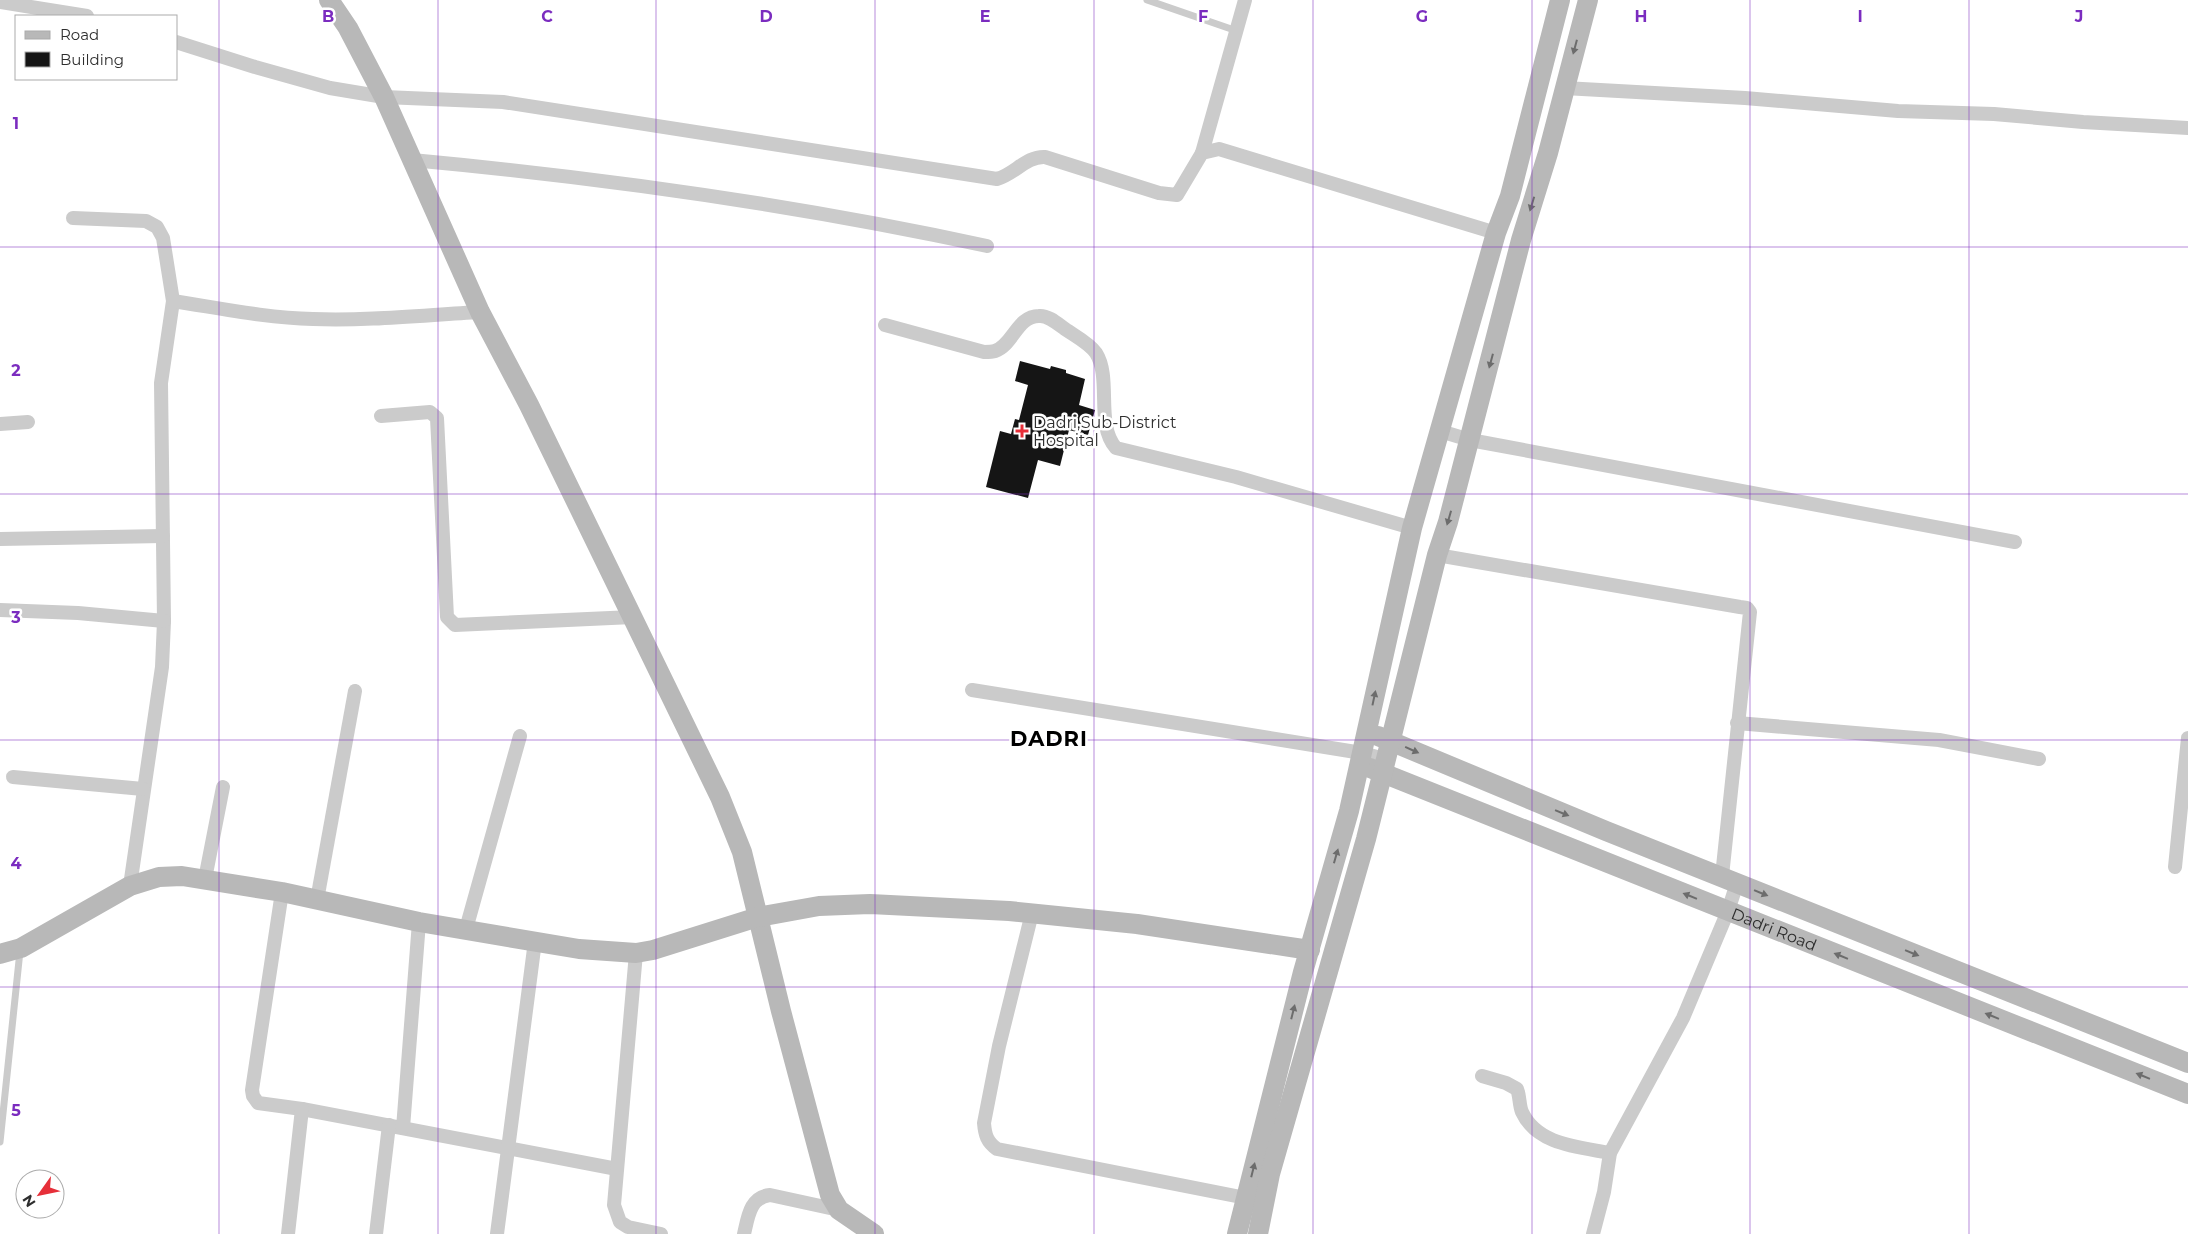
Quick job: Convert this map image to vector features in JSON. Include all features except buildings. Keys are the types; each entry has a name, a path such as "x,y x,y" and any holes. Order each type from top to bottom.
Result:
{"street":[{"path":"329,0 348,28 384,97 480,312 529,405 720,797 742,852 823,1177 830,1195 839,1210"},
{"path":"178,43 330,88 384,97 504,102 997,178 1006,176 1036,157 1045,157 1170,195 1176,195 1202,154 1245,0"},
{"path":"1236,1234 1310,950 1349,811 1412,528 1496,233 1510,196 1560,0"},
{"path":"1258,1234 1270,1174 1366,839 1437,555 1470,440 1521,240 1548,153 1588,0"},
{"path":"0,2 80,15"},
{"path":"1564,88 1745,98 1898,111 1994,114 2083,122 2188,128"},
{"path":"1202,154 1219,149 1496,233"},
{"path":"412,160 532,171 700,193 987,246"},
{"path":"73,218 146,221 158,228 163,238 173,301 162,383 164,621 162,667 150,762 143,789 130,886"},
{"path":"173,301 271,316 310,319 378,318 480,312"},
{"path":"885,325 984,352 996,351 1031,316 1041,315 1084,342 1096,353 1101,374 1108,436 1116,448 1236,477 1412,528"},
{"path":"381,416 430,412 437,418 447,617 450,622 460,625 632,617"},
{"path":"0,424 28,422"},
{"path":"1440,431 1470,440 2015,542"},
{"path":"0,539 162,536"},
{"path":"1437,555 1746,608 1750,612 1751,619 1737,723 1728,911 1683,1018 1610,1153 1604,1192 1592,1234"},
{"path":"0,610 78,613 164,621"},
{"path":"972,690 1361,759"},
{"path":"317,900 354,691"},
{"path":"1737,723 1939,740 2039,759"},
{"name":"Dadri Road","path":"1367,732 1386,757 1728,911 2188,1094"},
{"path":"466,929 520,736"},
{"path":"2175,867 2188,738"},
{"name":"Dadri Road","path":"1361,759 1386,757 1460,772 2188,1063"},
{"path":"13,777 143,789"},
{"path":"205,879 223,787"},
{"path":"0,954 21,948 130,886 159,877 182,876 282,892 419,922 579,949 636,953 678,943 758,917 819,906 870,904 1032,913 1137,924 1310,950"},
{"path":"282,892 252,1090 253,1096 258,1103 302,1109 617,1169"},
{"path":"1032,913 999,1046 984,1123 986,1136 990,1144 996,1149 1246,1198"},
{"path":"376,1234 396,1127 419,922"},
{"path":"497,1234 535,941"},
{"path":"636,953 614,1204 620,1222 628,1227 661,1234"},
{"path":"2046,1038 2057,1010"},
{"path":"1482,1076 1517,1089 1520,1107 1525,1118 1542,1135 1560,1142 1610,1153"},
{"path":"288,1234 302,1109"},
{"path":"744,1234 750,1210 760,1196 770,1195 839,1210 874,1234"}],"lane":[{"path":"1147,0 1237,31"},
{"path":"0,1142 21,948"}],"place":[{"name":"Dadri,Sub-District Hospital","path":"1022,431"}],"district":[{"name":"DADRI","path":"1049,739"}]}
